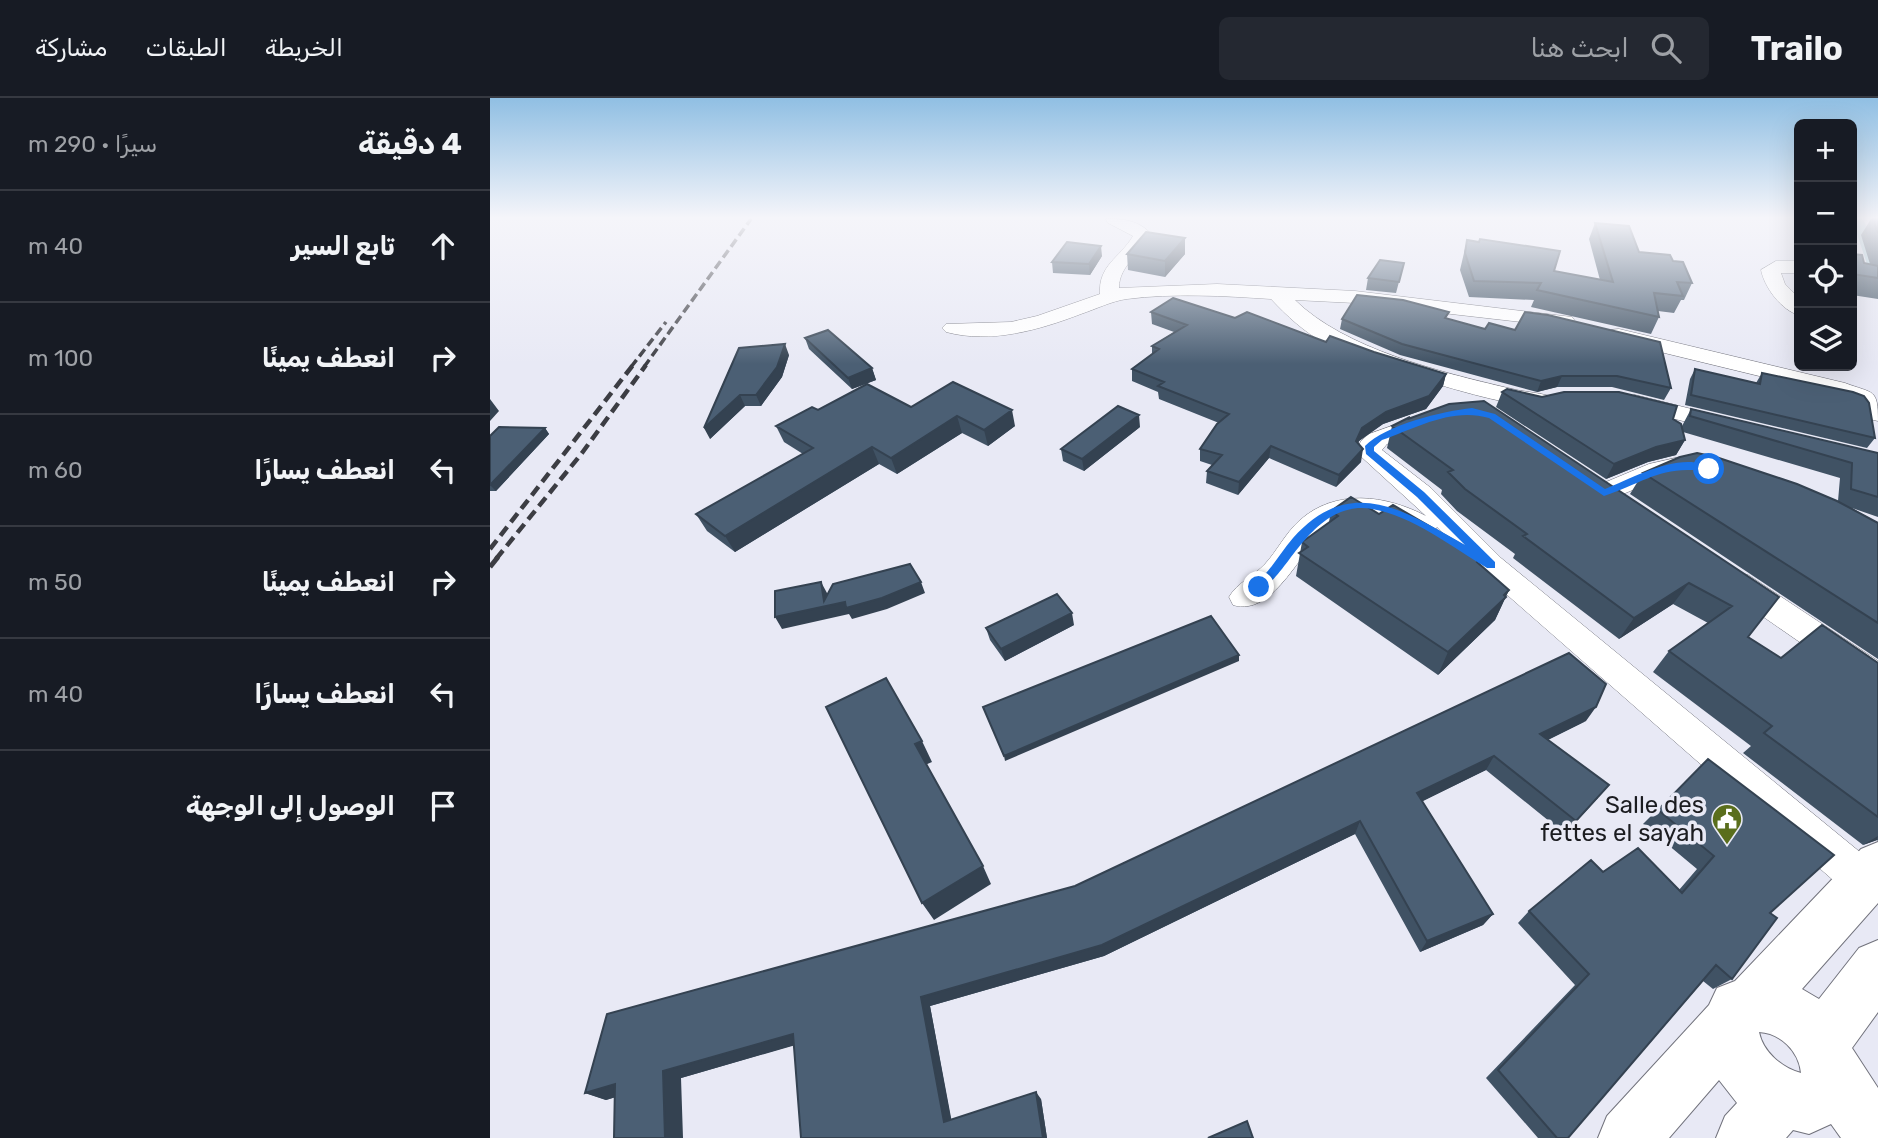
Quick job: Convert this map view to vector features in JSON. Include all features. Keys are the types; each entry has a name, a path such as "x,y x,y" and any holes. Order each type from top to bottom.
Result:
{"main road":[{"path":"1629,1138 1870,873"},
{"path":"1798,1091 1878,967"},
{"path":"1742,1013 1777,1005 1801,1020 1798,1091"},
{"path":"1742,1013 1734,1051 1753,1079 1798,1091 1877,1138"},
{"path":"1798,1091 1864,1138"}],"street":[{"path":"1110,297 1107,282 1114,268"},
{"path":"1775,268 1771,270 1771,277 1794,304"},
{"path":"953,328 1011,328 1043,321 1110,297 1152,291 1276,293 1427,303 1544,317 1836,388 1872,407"},
{"path":"1276,293 1305,322 1336,340 1380,357 1537,402 1570,396"},
{"path":"1846,371 1872,407"},
{"path":"1612,397 1745,429"},
{"path":"1503,424 1486,414 1461,411 1378,439 1370,446 1369,452 1421,495 1491,565 1870,873"},
{"path":"1604,493 1658,471 1684,464 1709,469"},
{"path":"1244,597 1272,575 1295,542 1317,520 1346,506 1370,505 1402,513 1491,565"},
{"path":"1718,570 1878,678"}],"building":[{"path":"1375,268 1403,268 1399,282 1368,278"},
{"path":"1470,268 1555,268 1554,271 1613,282 1609,268 1685,268 1692,283 1677,282 1683,296 1654,293 1659,317 1537,290 1541,283 1474,281"},
{"path":"1857,268 1878,268 1878,278 1857,275"},
{"path":"1357,295 1403,300 1449,312 1445,318 1485,329 1489,323 1515,330 1525,312 1660,342 1671,388 1617,376 1562,376 1541,381 1402,344 1342,319"},
{"path":"1173,298 1235,318 1247,312 1326,342 1330,336 1446,374 1429,396 1386,412 1362,428 1356,441 1363,449 1339,475 1271,446 1239,482 1207,471 1222,455 1200,449 1217,424 1229,414 1158,386 1164,382 1132,369 1159,349 1152,346 1187,325 1151,312"},
{"path":"828,330 872,368 848,378 805,338"},
{"path":"785,344 777,367 756,395 740,395 704,428 739,348"},
{"path":"1695,369 1760,384 1762,373 1864,396 1869,403 1875,438 1691,395"},
{"path":"953,382 1012,410 984,430 957,416 891,458 872,447 725,536 696,514 813,448 776,426 812,407 818,410 867,384 911,407"},
{"path":"1507,389 1542,397 1564,392 1619,392 1677,406 1673,419 1681,424 1685,440 1656,447 1614,464 1502,392"},
{"path":"1484,401 1779,597 1748,637 1781,658 1822,625 1878,663 1878,817 1764,733 1772,726 1669,651 1732,606 1689,583 1634,618 1523,536 1527,534 1465,489 1448,472 1453,470 1392,426 1449,404"},
{"path":"1118,406 1139,415 1082,459 1061,449"},
{"path":"1691,409 1878,453 1878,497 1851,489 1852,463 1690,416"},
{"path":"499,427 545,428 490,485 490,436"},
{"path":"1697,453 1797,484 1878,523 1878,623 1643,473 1680,457"},
{"path":"1351,497 1379,514 1393,505 1481,556 1477,562 1509,590 1504,595 1506,597 1448,652 1299,553 1308,547 1302,542 1338,516 1331,511"},
{"path":"910,564 921,582 882,598 846,608 845,602 775,617 775,591 821,582 824,601 833,584"},
{"path":"1057,594 1072,613 1001,649 986,628"},
{"path":"1211,616 1239,655 1004,756 983,707"},
{"path":"1569,653 1606,684 1596,707 1540,734 1609,785 1576,821 1494,756 1417,793 1493,914 1427,941 1360,821 1102,945 921,997 944,1122 1036,1092 1043,1138 801,1138 793,1034 663,1071 665,1138 614,1138 615,1084 585,1093 607,1014 1075,886"},
{"path":"886,678 922,741 915,744 983,866 922,903 826,707"},
{"path":"1708,759 1834,855 1770,913 1777,918 1732,979 1716,965 1568,1138 1557,1138 1498,1070 1589,974 1529,911 1591,860 1603,872 1638,848 1682,893 1714,856 1658,810"},
{"path":"1247,1121 1253,1138 1208,1138"}],"waterway":[{"path":"1876,268 1878,273"}],"railway":[{"path":"644,367 716,268"},
{"path":"631,367 666,322"},
{"path":"490,549 633,365"},
{"path":"496,559 582,453 646,365"},
{"path":"490,567 498,557"}],"place":[{"name":"Salle des fettes el sayah","path":"1727,846"}],"route":[{"path":"1259,587 1272,575 1295,542 1317,520 1346,506 1370,505 1402,513 1491,565 1421,495 1369,452 1370,446 1378,439 1448,413 1472,410 1492,416 1604,493 1658,471 1684,464 1709,469"}]}
